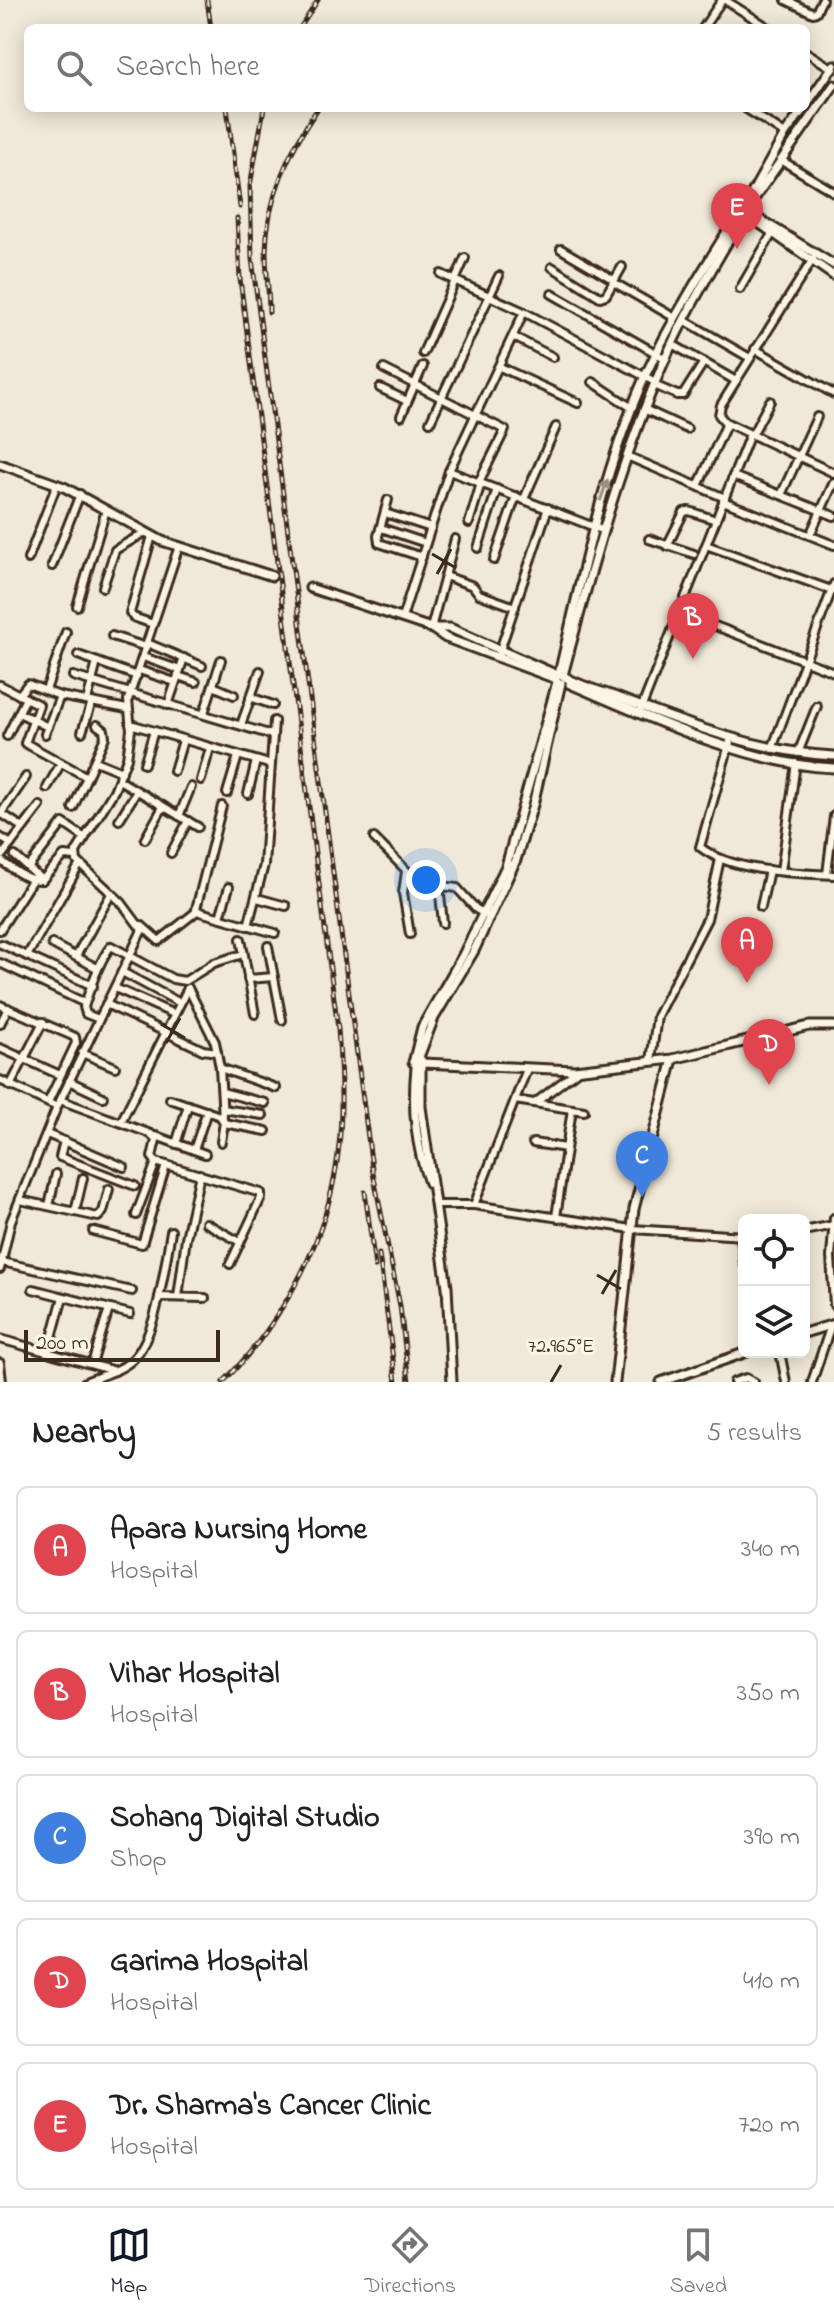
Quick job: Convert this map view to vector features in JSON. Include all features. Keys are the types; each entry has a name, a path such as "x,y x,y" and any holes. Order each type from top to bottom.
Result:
{"street":[{"path":"706,24 724,0 763,24"},
{"path":"786,0 813,13 822,0"},
{"path":"810,54 833,68 810,99"},
{"path":"744,212 834,85"},
{"path":"754,112 785,134"},
{"path":"452,1382 447,1287 421,1107 419,1062 434,1018 474,951 487,915 516,860 533,805 592,526 632,408 656,353 744,212 785,134 801,112"},
{"path":"781,160 834,192"},
{"path":"744,212 834,276"},
{"path":"744,212 834,265"},
{"path":"740,289 772,234"},
{"path":"561,249 750,358"},
{"path":"817,253 719,411 721,419 727,423 834,473"},
{"path":"423,353 465,258"},
{"path":"552,267 600,297 606,295 622,267"},
{"path":"441,274 524,312 677,395 683,395 704,362"},
{"path":"430,422 499,276"},
{"path":"552,294 666,359"},
{"path":"402,618 449,471 524,312"},
{"path":"560,678 602,530 679,319"},
{"path":"514,337 553,357"},
{"path":"672,344 736,381"},
{"path":"755,349 834,394"},
{"path":"401,416 423,366"},
{"path":"500,367 578,403"},
{"path":"384,369 505,430 480,483 469,523"},
{"path":"593,382 632,408"},
{"path":"380,388 407,401"},
{"path":"641,710 733,476 751,434 770,401"},
{"path":"644,409 687,429"},
{"path":"781,495 817,417"},
{"path":"698,486 727,423"},
{"path":"494,560 520,498 556,427"},
{"path":"627,456 834,545"},
{"path":"0,464 80,494 148,534 272,576"},
{"path":"449,471 602,530"},
{"path":"733,476 834,516"},
{"path":"810,535 834,482"},
{"path":"28,559 57,484"},
{"path":"478,548 497,489"},
{"path":"52,566 80,494"},
{"path":"388,500 379,543 422,557"},
{"path":"499,653 548,508"},
{"path":"77,606 106,510"},
{"path":"667,546 684,512 716,520"},
{"path":"385,513 431,528"},
{"path":"381,528 426,543"},
{"path":"103,587 115,550 148,534"},
{"path":"148,534 130,613 153,624"},
{"path":"431,628 455,539"},
{"path":"649,539 694,554"},
{"path":"706,545 833,589 772,749"},
{"path":"75,857 122,772 130,744 127,709 131,692 179,546"},
{"path":"445,576 473,586 479,594 515,607"},
{"path":"310,588 431,628 446,638 499,653 730,742 796,763 834,768"},
{"path":"679,612 834,672"},
{"path":"46,690 66,632"},
{"path":"112,636 147,645 202,666"},
{"path":"78,655 138,673 178,676"},
{"path":"143,657 196,682"},
{"path":"168,705 184,658"},
{"path":"204,713 221,660"},
{"path":"82,732 97,662"},
{"path":"241,725 260,671"},
{"path":"73,676 272,735"},
{"path":"7,736 19,713 28,684 60,696 127,709"},
{"path":"0,685 40,707 25,743 87,777"},
{"path":"213,686 234,695"},
{"path":"19,713 46,730 60,696"},
{"path":"250,697 273,705"},
{"path":"798,753 817,706"},
{"path":"248,926 257,898 265,851 274,721"},
{"path":"130,724 269,764"},
{"path":"73,808 105,737 104,730 97,725"},
{"path":"144,764 154,731"},
{"path":"174,771 183,740"},
{"path":"730,742 834,756"},
{"path":"730,742 700,843 702,849 720,859 769,870 831,874 834,816"},
{"path":"201,780 210,748"},
{"path":"227,793 238,756"},
{"path":"95,761 122,772"},
{"path":"248,794 256,761"},
{"path":"47,788 61,763"},
{"path":"781,871 796,763"},
{"path":"23,828 2,810 26,777"},
{"path":"119,780 198,827"},
{"path":"179,816 191,787"},
{"path":"119,820 137,791"},
{"path":"40,806 1,862 32,880 42,880 61,858 75,857 159,941 197,911"},
{"path":"197,911 222,806"},
{"path":"145,839 163,807"},
{"path":"171,853 188,821"},
{"path":"28,868 63,823 85,838"},
{"path":"0,837 11,844"},
{"path":"374,838 419,883 457,888 487,915"},
{"path":"15,856 42,880"},
{"path":"651,1061 657,1016 707,919 720,859"},
{"path":"27,956 80,864"},
{"path":"761,907 769,870"},
{"path":"406,871 403,893 410,934"},
{"path":"0,930 32,880"},
{"path":"439,885 443,923"},
{"path":"220,917 229,887"},
{"path":"76,956 111,894"},
{"path":"257,898 286,906"},
{"path":"197,911 275,933"},
{"path":"132,1291 1,1266 9,1228 58,1104 141,935 141,925"},
{"path":"241,939 255,1014"},
{"path":"1,944 93,986"},
{"path":"52,944 97,968"},
{"path":"99,1019 84,1011 85,1003 97,968 111,946 186,984 215,1042 224,1121 221,1142"},
{"path":"268,946 282,1020"},
{"path":"121,1122 180,1003 186,984 214,963 243,954"},
{"path":"0,963 85,1003"},
{"path":"122,972 180,1003"},
{"path":"248,979 274,977"},
{"path":"115,988 174,1014"},
{"path":"106,1004 203,1050 217,1052"},
{"path":"0,1024 4,1007 75,1037 76,1043 49,1100"},
{"path":"10,1086 43,1022"},
{"path":"419,1062 578,1070 673,1059 809,1026 834,1026"},
{"path":"0,1048 60,1075"},
{"path":"82,1053 115,1067"},
{"path":"615,1382 634,1209 673,1059"},
{"path":"220,1068 276,1088"},
{"path":"474,1205 527,1069"},
{"path":"535,1103 578,1070"},
{"path":"0,1080 58,1104 121,1122 205,1154"},
{"path":"69,1081 103,1097"},
{"path":"222,1092 265,1103"},
{"path":"170,1099 207,1111 224,1121 266,1131"},
{"path":"515,1100 584,1111"},
{"path":"176,1144 188,1105"},
{"path":"223,1109 263,1115"},
{"path":"556,1217 572,1109"},
{"path":"194,1150 207,1111"},
{"path":"47,1134 124,1167"},
{"path":"153,1135 156,1140 152,1157 156,1162 261,1193 230,1264"},
{"path":"64,1141 60,1157 135,1186"},
{"path":"533,1143 566,1148"},
{"path":"136,1215 156,1162"},
{"path":"93,1231 142,1244 166,1165"},
{"path":"49,1206 56,1174"},
{"path":"178,1297 186,1238 200,1174"},
{"path":"75,1212 83,1178"},
{"path":"20,1200 101,1216 109,1189"},
{"path":"435,1205 474,1205 632,1229 738,1236"},
{"path":"834,1218 831,1257 834,1305"},
{"path":"206,1223 240,1242"},
{"path":"0,1225 9,1228"},
{"path":"810,1230 834,1225"},
{"path":"85,1382 115,1371 139,1351 159,1297 171,1231"},
{"path":"33,1289 130,1314"},
{"path":"48,1352 63,1297"},
{"path":"159,1297 205,1298"},
{"path":"92,1364 109,1309"},
{"path":"810,1331 833,1324"},
{"path":"824,1382 813,1380 833,1324"},
{"path":"0,1339 115,1371"},
{"path":"822,1352 834,1352"},
{"path":"661,1382 738,1355"},
{"path":"781,1358 786,1382"},
{"path":"0,1363 3,1382"},
{"path":"734,1382 746,1378 754,1382"}],"railway":[{"path":"207,0 210,24"},
{"path":"303,24 318,0"},
{"path":"228,112 240,207"},
{"path":"263,112 250,186 252,259 372,1168 400,1306 409,1382"},
{"path":"269,312 266,251 270,212 289,158 316,112"},
{"path":"223,1382 245,1358 285,1303 315,1243 334,1178 341,1102 338,1029 240,279 237,218"},
{"path":"365,1192 375,1267"},
{"path":"379,1254 396,1382"}],"place":[{"name":"Dr. Sharma's Cancer Clinic","path":"737,249"},
{"name":"Vihar Hospital","path":"693,659"},
{"name":"Apara Nursing Home","path":"747,983"},
{"name":"Garima Hospital","path":"769,1085"},
{"name":"Sohang Digital Studio","path":"642,1197"}]}
